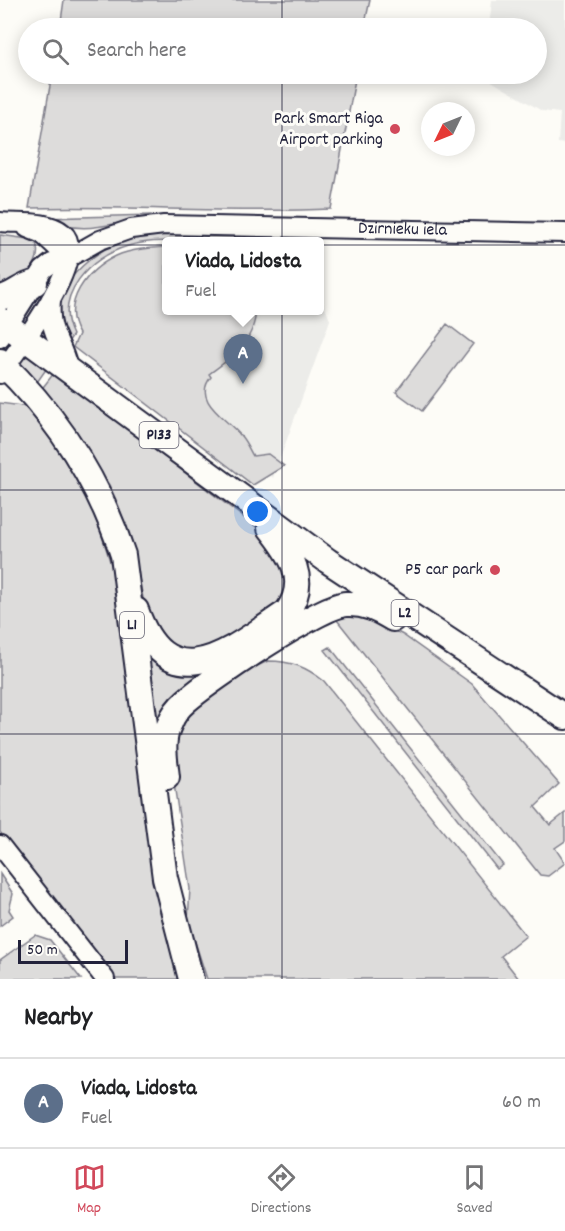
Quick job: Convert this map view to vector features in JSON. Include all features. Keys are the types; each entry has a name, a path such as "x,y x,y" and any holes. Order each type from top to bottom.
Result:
{"main road":[{"path":"0,298 11,296 27,284 43,291"},
{"name":"P133","path":"8,330 68,368 250,502 287,547 295,564 298,585 293,604 287,612 215,658 205,661 186,661 165,653 143,629 126,582"},
{"name":"L1","path":"2,367 32,394 61,432 96,486 110,514 123,555 165,878 191,979"},
{"name":"L2","path":"250,502 403,612 565,717"},
{"path":"175,917 179,879 164,752 169,724 185,702 285,633 333,607 346,604 372,606 490,681 524,690"}],"street":[{"path":"0,222 23,225 42,234 68,258"},
{"name":"Dzirnieku iela","path":"2,367 8,330 43,291 43,270 79,250 131,229 164,225 565,233"},
{"path":"43,291 52,334 64,352 68,368"},
{"path":"0,845 105,979"}],"shaded area":[{"path":"64,0 370,0 366,18 61,18"},
{"path":"492,0 565,0 565,144 558,143 560,113 542,111 496,84 547,84 547,18 490,18"},
{"path":"50,84 354,84 331,209 255,211 29,208"},
{"path":"151,215 150,218 85,228 60,224 46,218"},
{"path":"188,234 188,237 162,237 162,241 128,246 114,251 89,268 72,292 68,306 68,320 73,335 68,342 59,326 57,310 61,294 83,265 113,245 137,237"},
{"path":"195,234 245,237 195,237"},
{"path":"0,235 35,240 37,258 29,271 0,290"},
{"path":"162,247 162,315 255,315 251,333 240,349 209,374 211,377 205,394 214,409 241,436 253,456 268,454 284,466 253,485 73,347 79,334 74,322 73,311 79,289 105,262 122,254"},
{"path":"324,305 330,320 273,478 188,388 223,315 324,315"},
{"path":"447,324 473,344 422,411 396,392"},
{"path":"29,356 47,368 35,385 19,366 22,358"},
{"path":"54,373 272,539 291,582 273,614 201,655 166,645 147,618 133,548 109,485 40,391"},
{"path":"28,402 56,441 79,481 97,523 112,568 182,979 115,979 0,832 0,403 22,406"},
{"path":"363,614 403,635 472,684 559,784 535,807 550,825 565,813 565,841 555,848 565,863 548,876 540,875 337,620 348,615"},
{"path":"330,647 503,865 497,869 325,650"},
{"path":"145,648 217,664 155,728"},
{"path":"268,661 298,666 324,681 526,936 501,956 519,979 207,979 188,920 190,889 171,764 178,722 220,683"},
{"path":"0,874 13,894 9,910 13,916 0,926"},
{"path":"35,935 50,940 81,979 0,979 0,960"}],"place":[{"name":"Park Smart Riga Airport parking","path":"395,129"},
{"name":"Viada, Lidosta","path":"243,384"},
{"name":"P5 car park","path":"495,570"}]}
